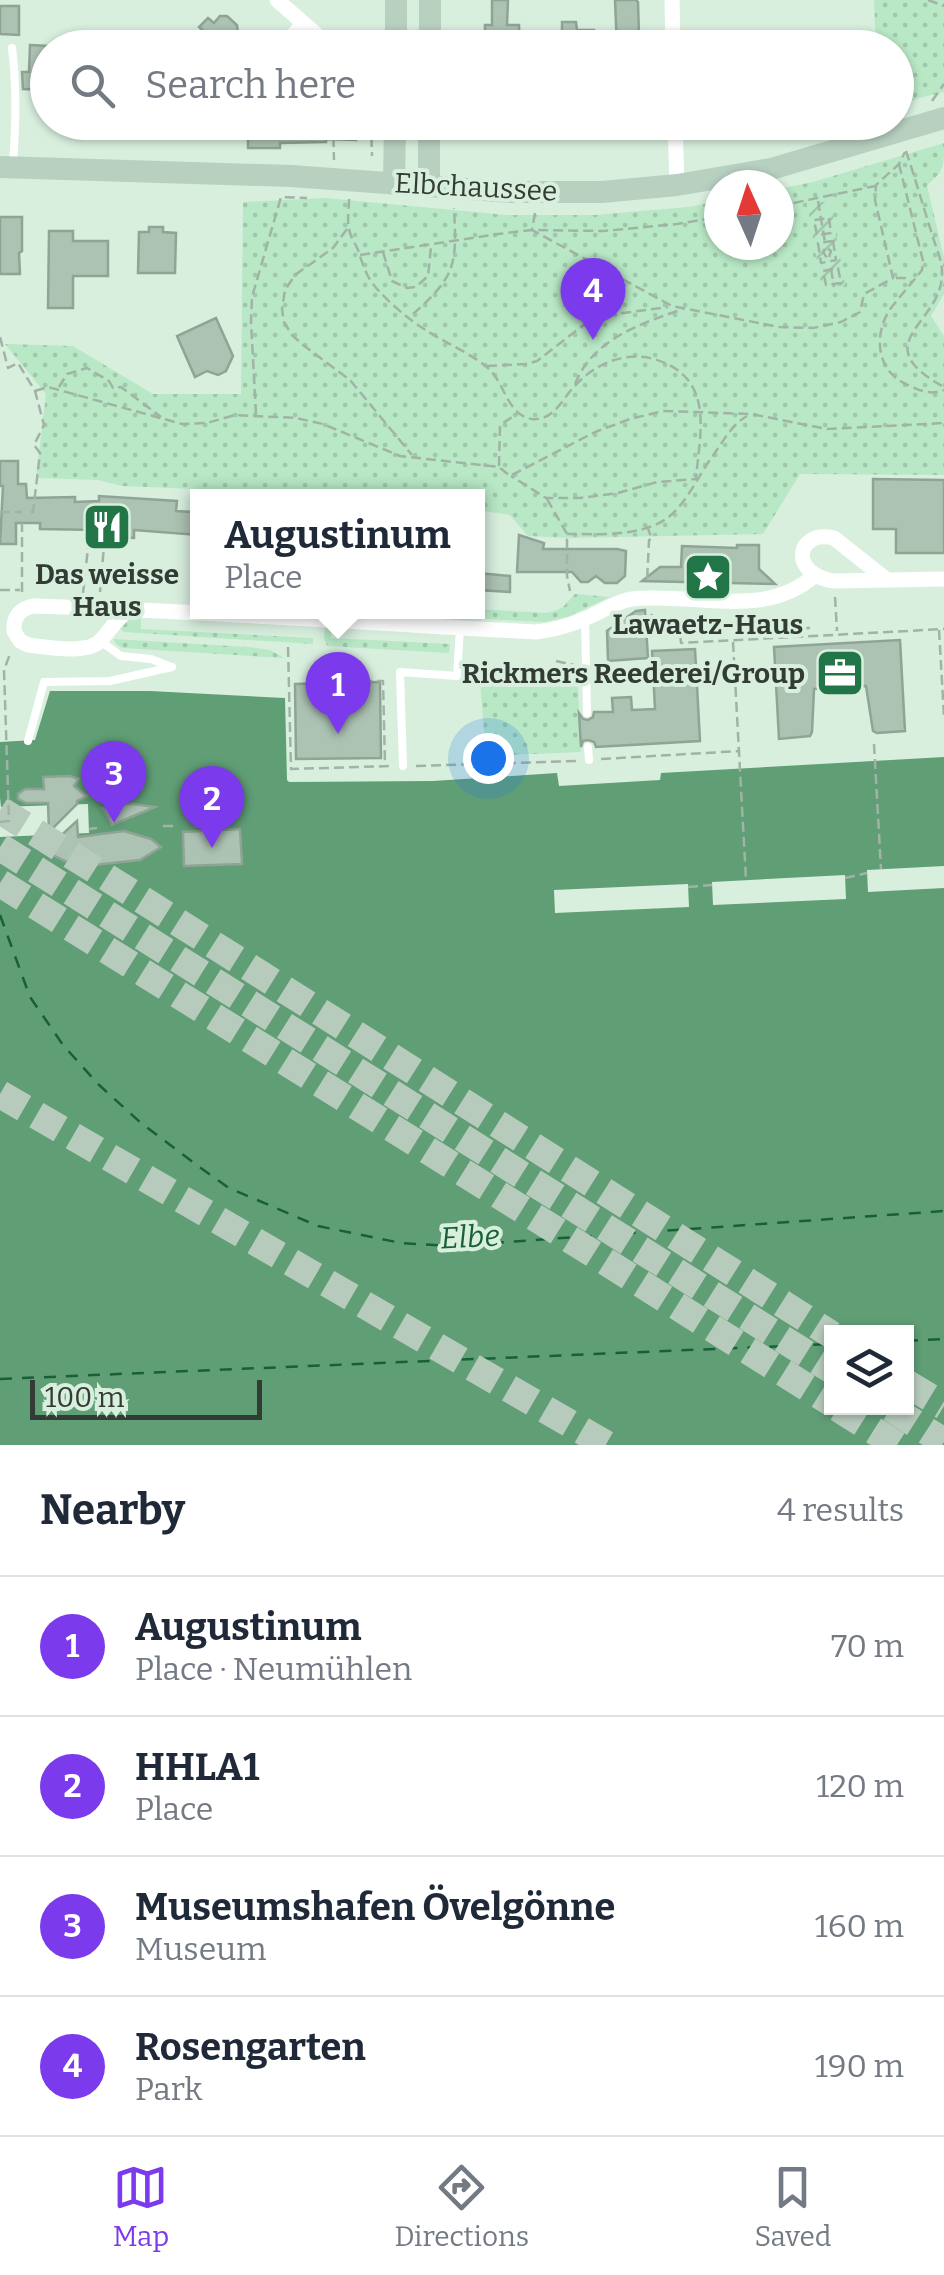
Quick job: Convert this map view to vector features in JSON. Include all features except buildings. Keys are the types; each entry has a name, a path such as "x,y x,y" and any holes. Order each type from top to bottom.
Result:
{"main road":[{"path":"396,0 396,30"},
{"path":"430,0 430,30"},
{"name":"Elbchaussee","path":"914,118 938,110"},
{"path":"388,140 383,155 394,184"},
{"path":"429,140 429,187"},
{"name":"Elbchaussee","path":"6,168 274,175 429,187 602,192 677,185 771,169 853,140"}],"street":[{"path":"277,0 311,30"},
{"path":"672,0 673,30"},
{"path":"676,140 677,185"},
{"path":"887,580 834,538 814,538 804,548 805,567 814,576 834,581 944,580"},
{"path":"304,619 536,632 558,630 624,600 762,600 794,592 814,576"},
{"path":"130,609 88,649 23,643 13,627 16,616 34,606 130,609 190,612"}],"lane":[{"path":"292,30 301,21"},
{"path":"6,168 17,122 12,48"},
{"path":"585,619 586,713"},
{"path":"403,766 400,672 457,676 460,628"},
{"path":"28,741 44,682 110,681 172,667 152,659 121,656 100,641"},
{"path":"588,747 589,760"}],"path":[{"path":"928,0 944,6"},
{"path":"938,110 944,84"},
{"path":"333,140 334,160"},
{"path":"371,163 383,155 378,140"},
{"path":"794,203 876,185 898,164 906,150 942,274 938,296 914,331 909,357 926,377 944,388 935,394 894,379 883,364 880,347 889,311 913,283 923,262 898,164"},
{"path":"876,185 875,200 893,278"},
{"path":"532,230 536,192"},
{"path":"256,416 252,297 281,197"},
{"path":"349,198 348,228 370,280 420,326 486,366 517,414 530,419 553,412 574,386 600,364 628,356 653,358 672,366 695,390 702,412 696,479"},
{"path":"818,199 826,244"},
{"path":"410,316 449,277 455,260 454,208"},
{"path":"360,256 532,230 604,231 704,220"},
{"path":"348,228 332,248 295,275 286,290 284,322 303,345 350,380 413,456"},
{"path":"532,230 672,306 778,327 813,328 841,322 860,312 864,294 893,278 913,283"},
{"path":"833,240 836,260 822,262 818,243 826,244 833,240"},
{"path":"383,250 392,281 416,288 428,276 431,245"},
{"path":"829,259 834,285"},
{"path":"838,268 841,282 826,286 823,270 830,269 838,268"},
{"path":"824,278 840,276"},
{"path":"486,366 538,362 594,317 672,306"},
{"path":"574,386 581,369 614,336 683,309"},
{"path":"0,337 8,368 18,363 35,390 44,424 34,445 40,453 33,512 0,512"},
{"path":"58,390 67,374 88,368 162,418"},
{"path":"35,390 48,386 195,425 235,415 296,418 323,424 400,456 499,467 546,498 567,534 570,591"},
{"path":"510,476 613,424 663,411 751,414 827,429 944,423"},
{"path":"499,467 500,425 517,414"},
{"path":"567,534 628,532 666,519 687,496 736,422 751,414"},
{"path":"546,498 580,498 656,482 696,479"},
{"path":"0,590 22,590 22,523"},
{"path":"647,526 652,538 648,554"},
{"path":"83,593 90,530"},
{"path":"100,594 106,534"},
{"path":"835,595 837,631"},
{"path":"656,620 680,622 680,643 942,630 944,716"},
{"path":"766,639 766,630 810,628"},
{"path":"733,641 746,880"},
{"path":"0,822 8,821 4,670 9,654 23,643"},
{"path":"288,647 291,768 589,760 740,751"},
{"path":"556,661 586,668"},
{"path":"313,669 315,681 383,680 384,766"},
{"path":"874,744 881,869"},
{"path":"163,826 173,826"},
{"path":"89,829 98,828"},
{"path":"846,878 867,873"},
{"path":"688,886 712,885"}],"shaded area":[{"path":"874,0 944,0 944,92 914,100 914,30 875,30"},
{"path":"944,143 942,168 927,185 944,258 944,294 931,316 944,336 944,475 800,474 763,534 570,538 528,536 510,515 485,511 485,489 196,489 36,478 46,394 5,344 73,346 153,394 241,394 243,202 325,198 507,215 595,215 704,204 704,260 794,260 794,186"},
{"path":"830,201 845,285 822,289 807,204"},
{"path":"575,594 610,597 567,617 544,622 485,619 485,609 545,613 563,607"},
{"path":"141,617 141,629 313,638 313,644 120,629 128,620"},
{"path":"325,627 331,627 331,638 450,644 449,653 327,646"},
{"path":"113,639 248,647 270,650 284,658 123,648"},
{"path":"577,668 581,752 486,756 479,669"}],"water":[{"name":"Elbe","path":"50,691 150,691 285,698 289,782 433,781 557,773 559,786 660,780 661,773 944,757 944,1445 0,1445 0,742 35,740"}],"pier":[{"path":"0,798 1,807 88,804 89,833 0,837"},
{"path":"944,866 944,888 868,892 867,870"},
{"path":"845,875 846,899 713,905 712,882"},
{"path":"688,884 689,907 555,913 554,890"}],"ferry route":[{"path":"0,915 30,997 63,1045 98,1084 141,1123 229,1188 318,1226 401,1243 450,1246 944,1211"},
{"path":"914,1341 944,1339"},
{"path":"0,1379 824,1344"}],"tunnel":[{"path":"0,810 824,1330"},
{"path":"0,847 824,1365"},
{"path":"0,883 824,1398"},
{"path":"0,1094 607,1445"},
{"path":"914,1388 944,1406"},
{"path":"849,1415 897,1445"},
{"path":"902,1415 944,1442"}],"place":[{"name":"Rosengarten","path":"593,340"},
{"name":"Das weisse Haus","path":"107,527"},
{"name":"Lawaetz-Haus","path":"708,577"},
{"name":"Rickmers Reederei/Group","path":"840,673"},
{"name":"Augustinum","path":"338,734"},
{"name":"Museumshafen Övelgönne","path":"114,823"},
{"name":"HHLA1","path":"212,848"}]}
